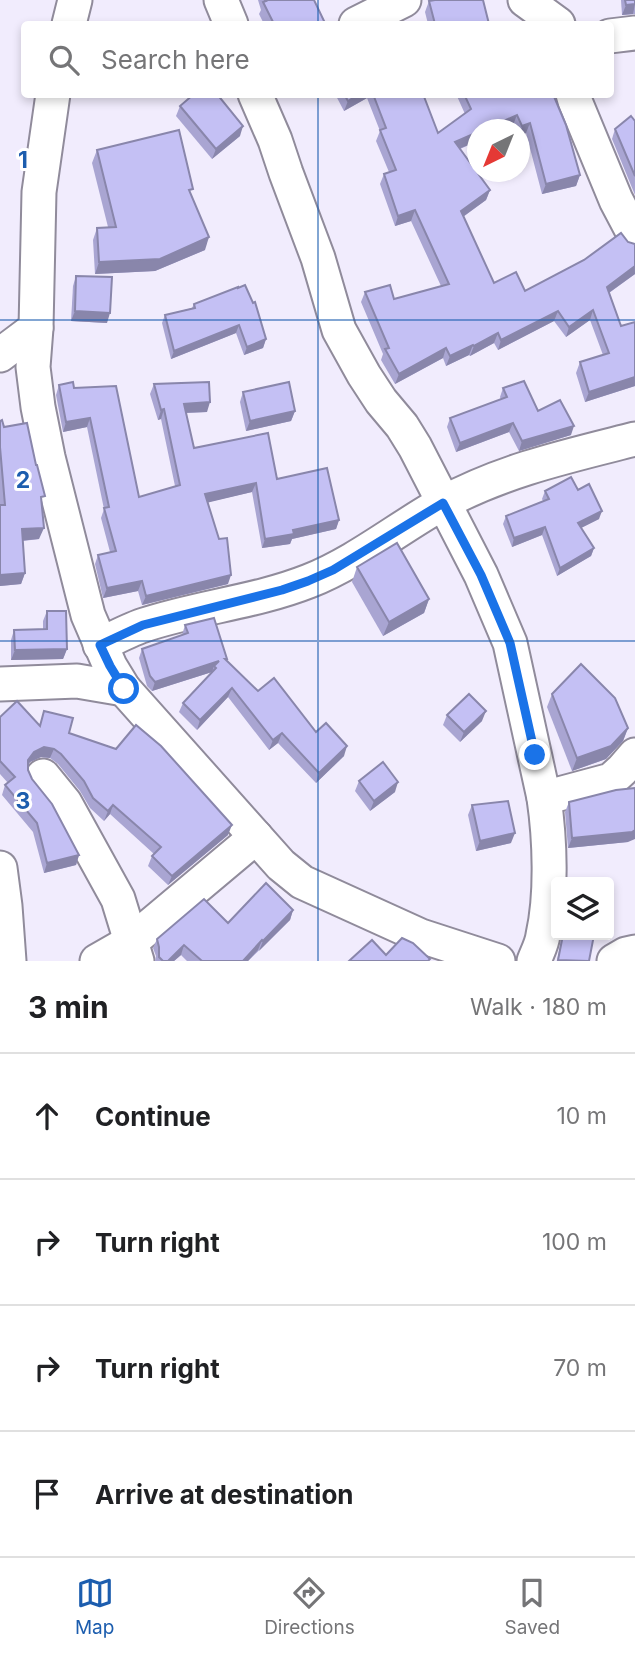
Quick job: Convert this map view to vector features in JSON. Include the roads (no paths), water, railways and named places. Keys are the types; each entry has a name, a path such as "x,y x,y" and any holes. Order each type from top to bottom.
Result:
{"street":[{"path":"70,21 75,0"},
{"path":"220,0 230,21"},
{"path":"362,21 404,0"},
{"path":"525,0 554,21"},
{"path":"614,36 635,33"},
{"path":"52,98 39,192 33,367 38,407 77,577 88,615 110,666 124,689 281,865 302,882 421,936 498,961"},
{"path":"258,98 318,258 339,330 369,384 415,447 481,575 510,643 544,798 549,844 548,904 543,939 534,961"},
{"path":"574,98 616,200 635,236"},
{"path":"0,355 36,328"},
{"path":"100,645 143,625 308,581 333,570 443,503 486,482 519,469 635,439"},
{"path":"0,684 77,681 124,689"},
{"path":"544,798 611,780 635,755"},
{"path":"43,776 65,803 118,899 135,951"},
{"path":"97,961 135,951 256,837"},
{"path":"0,868 9,961"},
{"path":"614,961 635,952"}]}
